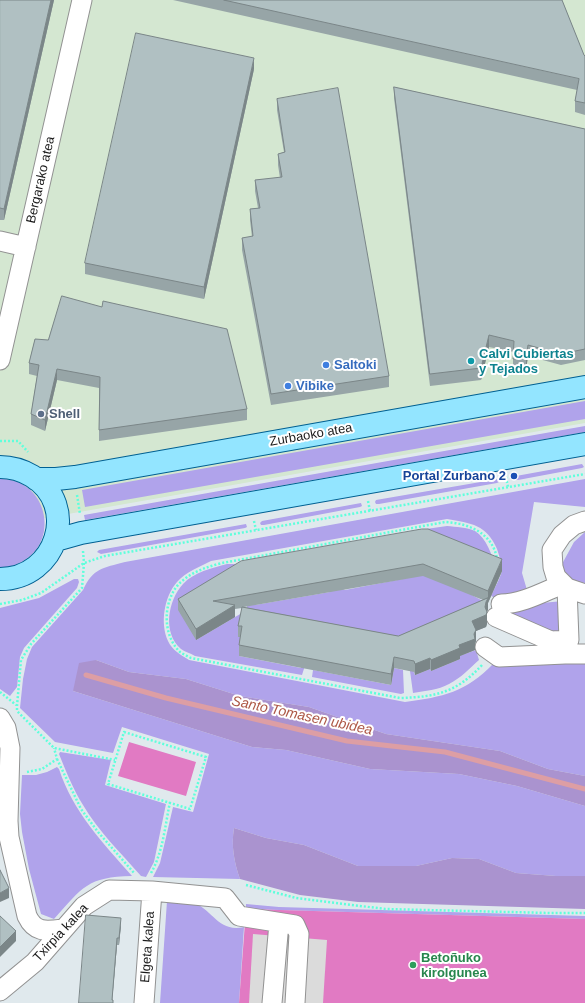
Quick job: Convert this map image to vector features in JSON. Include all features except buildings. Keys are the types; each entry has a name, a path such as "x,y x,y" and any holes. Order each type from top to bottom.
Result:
{"main road":[{"name":"Zurbaoko atea","path":"36,478 56,480 75,477 585,387"},
{"path":"56,540 81,533 585,444"},
{"path":"0,579 12,579 31,572 46,558 56,540 58,523 56,506 48,491 36,478 1,463"}],"street":[{"name":"Bergarako atea","path":"0,360 82,0"},
{"path":"0,241 26,247"},
{"path":"585,521 574,525 562,536 552,550 553,567 556,577 565,586 585,594"},
{"path":"565,586 511,604 499,610 551,641 585,654"},
{"path":"565,586 567,647"},
{"path":"489,650 499,657 567,647"},
{"path":"0,718 6,728 4,741 11,758 8,796 9,837 23,902 31,924 36,945 35,962"},
{"name":"Txirpia kalea","path":"0,991 35,962 84,906 109,890 151,883 225,898 239,916 295,926 299,934 295,1003"},
{"name":"Elgeta kalea","path":"144,1003 151,883"},
{"path":"272,1003 279,923"},
{"path":"31,924 42,931 63,929"},
{"path":"0,998 1,1003"}],"path":[{"path":"0,604 22,600 41,593 84,563 105,556 585,474"},
{"path":"75,477 80,512 84,563 82,588 31,644 21,660 17,706 18,711 54,748 57,759 81,809 98,832 135,875"},
{"path":"506,477 508,487"},
{"path":"368,501 370,511"},
{"path":"254,521 256,530"},
{"path":"489,650 470,677 456,687 433,695 400,698 191,658 180,652 167,628 168,604 174,591 181,582 193,573 205,568 245,558 445,522 454,522 466,525 480,531 492,545 497,561"},
{"path":"0,692 17,706"},
{"path":"124,732 206,757 190,809 108,784 115,760 124,732"},
{"path":"54,748 115,760"},
{"path":"20,772 42,769 57,759"},
{"path":"151,883 170,802"},
{"path":"246,885 296,898 385,909 550,913 585,912"}],"shaded area":[{"path":"0,0 585,0 585,423 0,526"},
{"path":"585,401 585,419 85,507 82,490"},
{"path":"585,426 585,432 85,520 84,515"},
{"path":"582,464 584,467 582,468 518,480 515,480 514,478 516,476"},
{"path":"0,479 16,481 28,488 37,498 43,511 45,525 42,539 35,551 18,564 0,568"},
{"path":"498,479 499,482 497,483 379,504 376,504 375,502 376,500"},
{"path":"585,479 585,507 534,502 522,573 527,590 498,599 491,596 502,570 499,554 493,541 477,526 447,519 211,561 197,568 177,582 166,603 164,626 168,641 172,647 189,660 405,702 431,698 453,692 473,681 493,664 585,660 585,776 548,769 500,751 386,734 309,707 240,696 186,679 129,672 96,660 73,691 252,747 286,750 370,769 459,774 517,786 585,806 585,876 556,876 516,873 479,859 452,858 416,866 358,866 304,845 266,838 234,828 234,854 240,879 153,877 160,863 173,807 193,812 209,754 122,727 113,753 55,742 20,708 23,679 27,659 32,647 83,590 91,577 100,570 125,562"},
{"path":"361,503 362,506 360,507 264,525 261,525 260,523 262,521"},
{"path":"246,524 247,527 245,528 101,554 97,552 99,550"},
{"path":"447,526 469,529 479,534 483,538 493,558 496,568 426,529"},
{"path":"585,532 585,583 582,583 576,582 564,575 562,564 574,542"},
{"path":"227,564 235,564 237,568 196,640 247,610 247,601 255,605 330,592 332,584 345,590 418,576 421,568 483,601 398,648 242,638 239,656 301,668 308,656 302,675 195,656 181,649 175,642 169,626 169,616 178,591 192,576"},
{"path":"74,579 78,579 79,582 77,588 24,648 20,657 17,687 10,696 0,689 0,608 39,598"},
{"path":"563,601 560,630 552,636 501,613 542,603"},
{"path":"476,650 479,660 457,679 440,688 413,693 410,671 411,666 415,675 430,669 431,671 460,659 459,656"},
{"path":"96,660 129,672 186,679 240,696 309,707 386,734 500,751 548,769 585,776 585,806 517,786 459,774 370,769 286,750 252,747 73,691 79,663"},
{"path":"394,668 403,670 404,693 401,694 312,677 313,670 391,685"},
{"path":"129,742 196,762 186,796 118,776"},
{"path":"60,752 111,760 105,785 166,804 154,862 146,877 141,876 89,815 70,780 59,754"},
{"path":"57,767 72,799 81,813 100,839 132,876 105,879 87,886 72,899 54,919 41,914 29,869 20,814 22,775 36,775"},
{"path":"234,828 266,838 304,845 358,866 416,866 452,858 479,859 516,873 556,876 585,876 585,909 358,902 300,895 240,879 234,854"},
{"path":"167,901 192,902 199,905 222,924 228,927 244,927 239,1003 160,1003"},
{"path":"246,904 279,907 585,916 585,919 246,909"},
{"name":"Betoñuko kirolgunea","path":"246,909 585,919 585,1003 239,1003"},
{"path":"253,934 327,940 323,1003 249,1003"}],"waterway":[{"name":"Santo Tomasen ubidea","path":"86,675 166,698 347,741 445,752 585,789"}],"place":[{"name":"Calvi Cubiertas y Tejados","path":"471,361"},
{"name":"Saltoki","path":"326,365"},
{"name":"Vibike","path":"288,386"},
{"name":"Shell","path":"41,414"},
{"name":"Portal Zurbano 2","path":"514,476"},
{"name":"Betoñuko kirolgunea","path":"413,965"}]}
